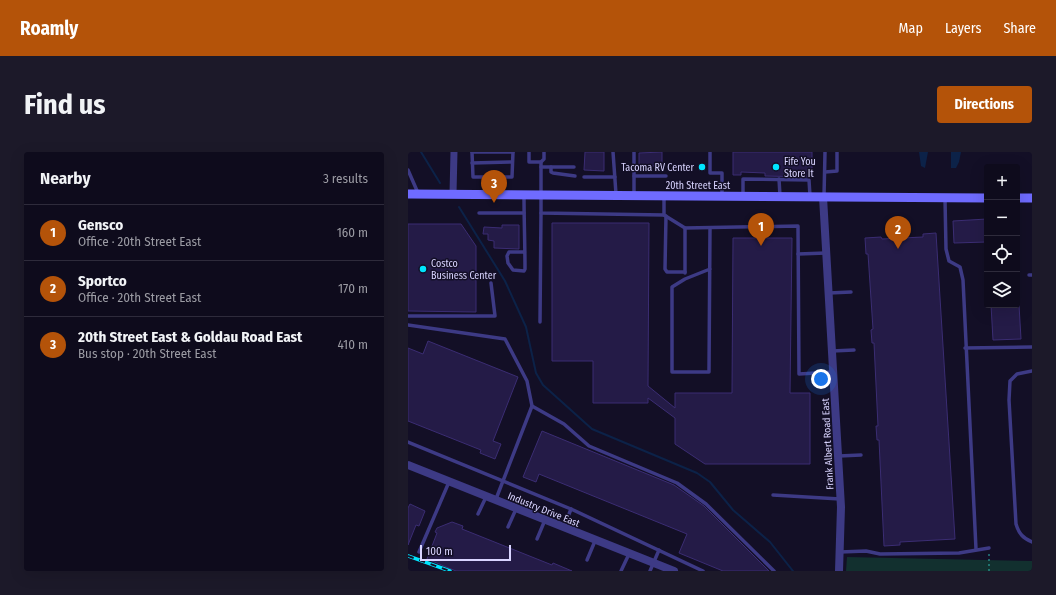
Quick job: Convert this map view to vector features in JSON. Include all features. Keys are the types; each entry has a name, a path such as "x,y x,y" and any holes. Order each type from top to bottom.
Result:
{"main road":[{"name":"20th Street East","path":"408,194 984,198"},
{"path":"1020,198 1032,198"}],"street":[{"path":"453,194 454,152"},
{"name":"Frank Albert Road East","path":"823,197 840,499 839,571"},
{"name":"Industry Drive East","path":"408,465 629,554 652,567 674,571"}],"lane":[{"path":"472,152 512,152 512,177 473,177 472,152"},
{"path":"529,152 529,162 541,162"},
{"path":"540,322 541,162 544,159 544,152"},
{"path":"613,152 616,195"},
{"path":"634,152 634,195"},
{"path":"710,152 710,173 722,173 722,196"},
{"path":"823,197 825,152"},
{"path":"825,172 837,171 837,152"},
{"path":"472,163 512,162"},
{"path":"541,167 574,167"},
{"path":"551,167 551,172 553,173 575,176"},
{"path":"408,170 418,194"},
{"path":"634,176 666,176"},
{"path":"584,177 615,177"},
{"path":"743,196 743,179 780,179 809,180 810,197"},
{"path":"780,179 780,197"},
{"path":"524,195 525,252 524,271 513,270 508,263 506,256 509,252 525,252"},
{"path":"664,196 665,269 667,272 685,272"},
{"path":"945,198 946,249 949,261 960,267 963,280 965,348 976,549"},
{"path":"479,213 524,213"},
{"path":"541,213 665,215 685,228 798,226 799,374 832,372"},
{"path":"685,228 685,279"},
{"path":"710,228 710,269 709,372 672,372 672,287 685,279 710,269"},
{"path":"798,254 826,252"},
{"path":"408,316 495,316 491,283"},
{"path":"828,293 851,292"},
{"path":"408,325 505,338 527,380 532,406 495,500"},
{"path":"965,348 1032,347"},
{"path":"831,351 854,350"},
{"path":"1032,371 1017,374 1010,381 1009,400 1016,524 1019,533 1024,539 1032,542"},
{"path":"532,406 564,424 589,446 678,483 706,504 774,571"},
{"path":"408,442 571,509 703,571"},
{"path":"838,456 860,454"},
{"path":"419,552 449,482"},
{"path":"773,495 840,499"},
{"path":"478,514 486,497"},
{"path":"508,527 516,509"},
{"path":"564,528 571,509"},
{"path":"536,538 545,520"},
{"path":"587,560 595,541"},
{"path":"840,552 866,551 880,554 959,553 989,548"},
{"path":"652,567 659,550"},
{"path":"620,571 629,554"}],"path":[{"path":"989,548 989,571"}],"green space":[{"path":"847,557 1032,561 1032,571 846,571"}],"water":[{"path":"919,152 928,152 925,168 921,166"},
{"path":"951,152 961,152 956,168 951,168"}],"building":[{"path":"585,152 604,152 604,171 584,170"},
{"path":"662,152 662,166 639,166 639,153"},
{"name":"Fife You Store It","path":"733,152 812,152 812,177 765,176 765,173 741,172 741,175 733,175"},
{"path":"984,219 984,242 954,243 953,221"},
{"path":"552,223 649,223 648,386 675,408 675,393 732,393 733,238 792,238 790,393 810,393 810,464 705,464 675,444 675,418 648,398 648,403 593,403 593,361 552,361"},
{"path":"408,224 461,224 476,246 476,312 408,311"},
{"path":"502,225 519,225 519,249 494,248 494,241 488,240 488,234 483,234 484,227 502,228"},
{"path":"936,233 955,539 900,542 900,545 884,546 879,440 877,440 876,426 878,426 874,343 872,343 871,330 873,329 868,254 866,254 865,238 881,237 882,239 923,237 923,234"},
{"path":"991,308 1019,308 1021,339 993,340"},
{"path":"428,341 518,377 493,441 501,444 495,459 480,453 481,450 408,421 408,348 423,354"},
{"path":"542,431 674,485 704,506 769,571 723,571 679,553 687,534 539,474 536,482 523,477"},
{"path":"410,504 425,511 419,526 416,525 408,545 408,508"},
{"path":"452,522 463,526 462,529 552,565 553,563 572,571 456,571 427,559 437,533 435,532 437,528"}],"waterway":[{"path":"421,152 440,183"},
{"path":"459,207 505,281 526,327 536,373 543,385 592,429 697,473 710,482 733,510 770,542 793,571"}],"railway":[{"path":"408,556 450,571"}],"place":[{"name":"Tacoma RV Center","path":"702,167"},
{"name":"Fife You Store It","path":"776,167"},
{"name":"20th Street East & Goldau Road East","path":"494,203"},
{"name":"Gensco","path":"761,246"},
{"name":"Sportco","path":"898,249"},
{"name":"Costco Business Center","path":"423,269"}]}
